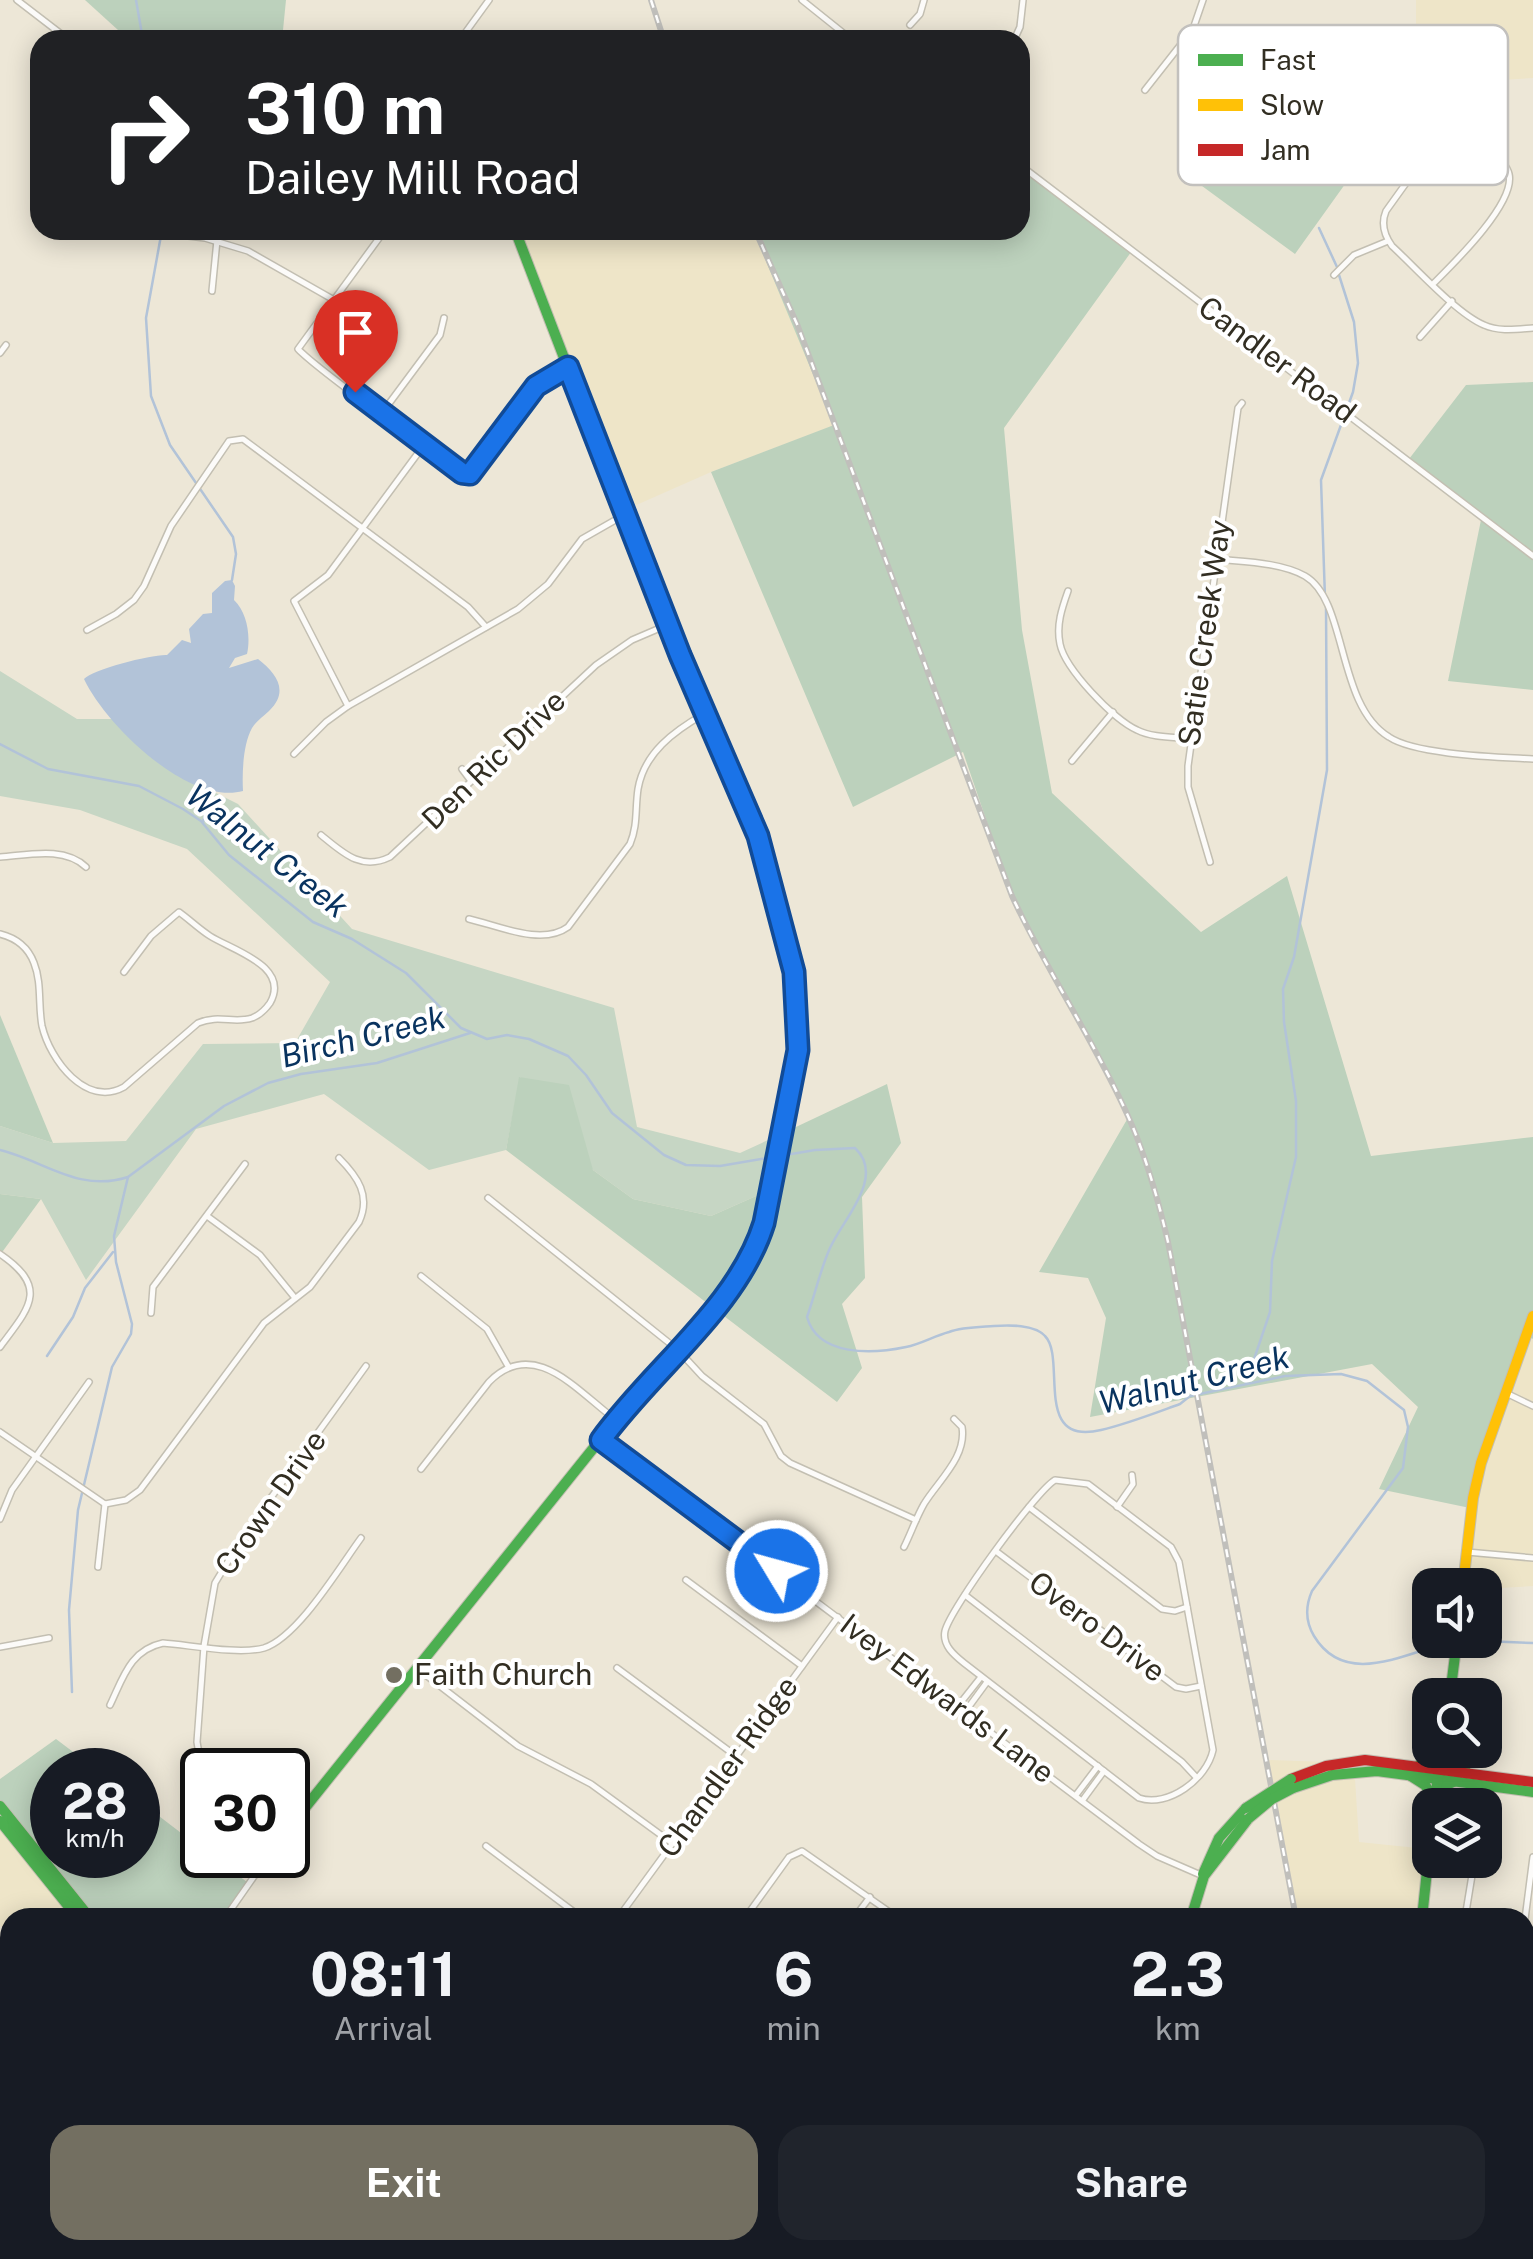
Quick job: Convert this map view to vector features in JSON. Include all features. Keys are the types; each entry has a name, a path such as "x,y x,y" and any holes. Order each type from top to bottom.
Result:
{"street":[{"path":"17,0 56,30"},
{"path":"467,30 488,0"},
{"path":"802,0 840,30"},
{"path":"910,25 920,14 924,0"},
{"path":"1018,30 1023,0"},
{"path":"1194,25 1202,0"},
{"path":"1145,90 1178,48"},
{"path":"1433,284 1504,202 1508,171"},
{"name":"Candler Road","path":"1030,173 1533,556"},
{"path":"1404,185 1382,220 1388,241 1482,325 1533,328"},
{"path":"212,292 216,240 266,259 334,300"},
{"path":"377,240 298,349 462,473 470,474 536,386 568,367"},
{"path":"310,1801 616,1420 732,1286 756,1250 798,1050 794,972 770,878 743,798 667,625 519,240"},
{"path":"1334,275 1354,255 1388,241"},
{"path":"1420,338 1452,300"},
{"path":"382,412 440,335 444,318"},
{"path":"0,354 6,346"},
{"name":"Satie Creek Way","path":"1210,862 1188,787 1191,739 1214,559 1238,408 1242,403"},
{"path":"87,630 134,600 171,526 229,441 236,438 243,439 468,607 486,627"},
{"path":"348,706 294,600 328,575 424,445"},
{"path":"294,754 348,706 518,608 548,584 582,538 626,514"},
{"path":"1214,559 1289,570 1311,580 1329,610 1347,675 1364,708 1387,737 1402,744 1453,752 1533,758"},
{"path":"1068,590 1059,629 1064,658 1113,712 1137,730 1191,739"},
{"name":"Den Ric Drive","path":"320,834 366,864 380,862 400,850 596,665 632,640 667,625"},
{"path":"1072,761 1113,712"},
{"path":"469,919 542,936 557,935 568,927 630,844 646,763 671,736 704,714"},
{"path":"462,769 471,781"},
{"path":"0,857 65,854 86,867"},
{"path":"0,934 20,942 36,967 42,1028 53,1052 70,1076 99,1094 112,1094 124,1087 198,1023 211,1018 257,1016 272,1000 275,990 272,979 255,959 210,936 179,912 152,936 124,972"},
{"path":"0,1432 105,1504 126,1500 140,1490 264,1323 310,1288 363,1213 359,1182 340,1158"},
{"path":"151,1313 154,1287 245,1164"},
{"path":"488,1198 764,1424 781,1456 790,1463 916,1520"},
{"path":"208,1216 260,1255 295,1298"},
{"path":"0,1254 17,1266 31,1288 28,1309 0,1348"},
{"path":"422,1276 487,1329 508,1366"},
{"path":"1465,1568 1477,1480 1533,1316"},
{"path":"421,1469 489,1382 508,1366 526,1362 546,1368 616,1420"},
{"name":"Crown Drive","path":"199,1748 204,1646 210,1600 222,1567 366,1366"},
{"path":"0,1519 12,1490 90,1382"},
{"path":"1506,1393 1533,1406"},
{"path":"904,1548 961,1444 962,1427 954,1418"},
{"name":"Ivey Edwards Lane","path":"601,1440 1157,1856 1203,1876"},
{"path":"1117,1507 1133,1484 1132,1475"},
{"path":"1068,1480 1088,1484 1175,1552 1213,1750 1210,1763 1176,1796 1155,1802 1140,1798 988,1682 950,1651 942,1639 951,1616 1030,1507 1049,1484 1068,1480"},
{"path":"98,1567 105,1504"},
{"path":"1030,1507 1162,1609 1187,1607"},
{"path":"110,1706 130,1662 142,1649 163,1642 256,1650 279,1641 361,1538"},
{"name":"Overo Drive","path":"996,1552 1176,1687 1186,1690 1202,1686"},
{"path":"1467,1552 1533,1558"},
{"path":"686,1580 802,1666"},
{"path":"965,1595 1182,1762 1196,1777"},
{"name":"Chandler Ridge","path":"625,1908 838,1617"},
{"path":"0,1647 48,1638"},
{"path":"416,1668 518,1746 591,1784 672,1843"},
{"path":"618,1668 736,1756"},
{"path":"958,1706 981,1676"},
{"path":"966,1712 988,1682"},
{"path":"1194,1908 1203,1876 1247,1814 1292,1784 1314,1770 1358,1761 1412,1765"},
{"path":"1076,1796 1101,1768"},
{"path":"1082,1801 1101,1768"},
{"path":"1426,1768 1438,1773"},
{"path":"1436,1788 1439,1768"},
{"path":"1456,1768 1462,1776 1533,1792"},
{"path":"1292,1784 1342,1773 1438,1773 1533,1782"},
{"path":"1406,1773 1427,1788"},
{"path":"1446,1788 1462,1776"},
{"path":"0,1806 82,1908"},
{"path":"0,1821 70,1908"},
{"path":"486,1846 569,1908"},
{"path":"752,1908 789,1857 800,1851 809,1853 885,1908"},
{"path":"1527,1908 1533,1857"},
{"path":"232,1908 252,1878"},
{"path":"1423,1908 1426,1878"},
{"path":"1467,1908 1472,1878"},
{"path":"861,1908 870,1896"}],"shaded area":[{"path":"1416,0 1533,0 1533,78 1508,79 1508,25 1416,25"},
{"path":"521,240 757,240 835,425 625,510"},
{"path":"1526,1334 1533,1339 1533,1586 1502,1588 1502,1568 1463,1568 1474,1481"},
{"path":"1268,1760 1354,1763 1359,1842 1412,1847 1412,1878 1424,1878 1421,1908 1294,1908"},
{"path":"0,1817 30,1854 30,1878 49,1878 74,1908 0,1908"}],"green space":[{"path":"85,0 286,0 283,30 118,30"},
{"path":"1030,172 1134,248 1004,428 1022,630 1052,793 1201,932 1287,876 1371,1156 1533,1137 1533,1339 1527,1335 1470,1508 1379,1489 1418,1407 1372,1364 1090,1417 1106,1318 1088,1278 1039,1272 1129,1116 1017,910 963,752 853,807 711,472 834,425 757,240 1030,240"},
{"path":"1201,185 1344,185 1295,254"},
{"path":"1533,382 1533,690 1448,681 1481,520 1409,459 1466,385"},
{"path":"0,671 77,719 119,719 190,780 238,804 352,929 614,1008 637,1127 740,1153 779,1135 772,1189 711,1216 633,1199 593,1170 520,1077 506,1150 429,1170 324,1094 196,1129 86,1280 41,1199 0,1194 0,1126 53,1143 126,1141 203,1044 295,1043 330,982 187,849 80,810 0,796"},
{"path":"0,1015 53,1143 0,1126"},
{"path":"519,1077 569,1085 593,1170 633,1199 711,1216 772,1189 779,1135 887,1084 901,1143 862,1197 865,1278 842,1304 862,1368 837,1402 506,1150"},
{"path":"0,1194 41,1199 0,1255"},
{"path":"56,1739 68,1748 43,1748"},
{"path":"30,1758 30,1854 0,1817 0,1779"},
{"path":"160,1817 180,1832 180,1878 242,1878 251,1885 234,1908 74,1908 49,1878 160,1878"}],"water":[{"path":"232,580 234,600 245,618 248,640 247,654 235,658 229,668 258,659 275,676 279,696 249,735 243,791 221,792 198,786 151,758 110,718 84,679 124,663 167,655 182,640 191,643 189,629 203,614 212,613 212,593"}],"waterway":[{"path":"136,0 141,30"},
{"path":"1319,228 1337,267"},
{"path":"160,240 146,318 151,396 170,445 233,537 236,554 232,580"},
{"path":"1325,598 1321,480 1353,392 1358,363 1354,322 1339,275"},
{"path":"1246,1383 1270,1312 1272,1261 1296,1157 1296,1101 1283,989 1294,957 1327,770 1326,606"},
{"name":"Walnut Creek","path":"0,744 48,769 139,786 183,809 201,821 229,855 313,922 352,939 406,973 461,1028 487,1039 507,1035 529,1039 568,1056 612,1113 664,1155 686,1165 720,1166 815,1150 855,1148 863,1159 864,1185 830,1248 807,1317 822,1340 834,1346 878,1351 912,1346 965,1328 1034,1329 1045,1336 1051,1347 1059,1414 1066,1426 1080,1432 1131,1422 1180,1404 1190,1396 1285,1376 1341,1374 1367,1381 1404,1410 1408,1427 1403,1468 1312,1591 1308,1619 1314,1636 1327,1652 1343,1661 1378,1663 1412,1654"},
{"path":"203,822 213,791"},
{"name":"Birch Creek","path":"0,1150 78,1178 110,1181 128,1177 224,1106 268,1083 377,1063 470,1033"},
{"path":"72,1692 69,1610 78,1510 112,1367 131,1334 114,1236 128,1177"},
{"path":"47,1356 73,1317 85,1288 113,1252"},
{"name":"Walnut Creek","path":"1502,1642 1533,1643"}],"railway":[{"path":"651,0 661,30"},
{"path":"759,240 797,324 1012,896 1115,1088 1151,1178 1168,1242 1294,1908"}],"traffic: fast":[{"path":"519,240 571,376"},
{"path":"310,1802 616,1420 733,1286 756,1250 798,1051 794,972 779,917"},
{"path":"1452,1678 1455,1658"},
{"path":"1436,1788 1439,1768"},
{"path":"1460,1768 1466,1771"},
{"path":"1293,1788 1332,1775 1377,1771 1533,1792"},
{"path":"1406,1773 1427,1788"},
{"path":"1246,1808 1291,1779"},
{"path":"1445,1788 1458,1780"},
{"path":"1248,1819 1293,1788"},
{"path":"0,1806 82,1908"},
{"path":"1203,1874 1219,1838 1246,1808"},
{"path":"1194,1908 1204,1876 1248,1819"},
{"path":"0,1821 70,1908"},
{"path":"1423,1908 1426,1878"}],"traffic: slow":[{"path":"571,376 667,625 758,836 779,917"},
{"path":"1465,1568 1481,1463 1533,1316"}],"traffic: jam":[{"path":"1291,1779 1326,1766 1365,1760 1533,1782"}],"place":[{"name":"Faith Church","path":"394,1675"}],"route":[{"path":"355,392 462,473 470,474 536,386 568,367 648,577 758,836 794,972 798,1022 798,1050 764,1223 756,1250 732,1286 601,1440 777,1571"}]}
